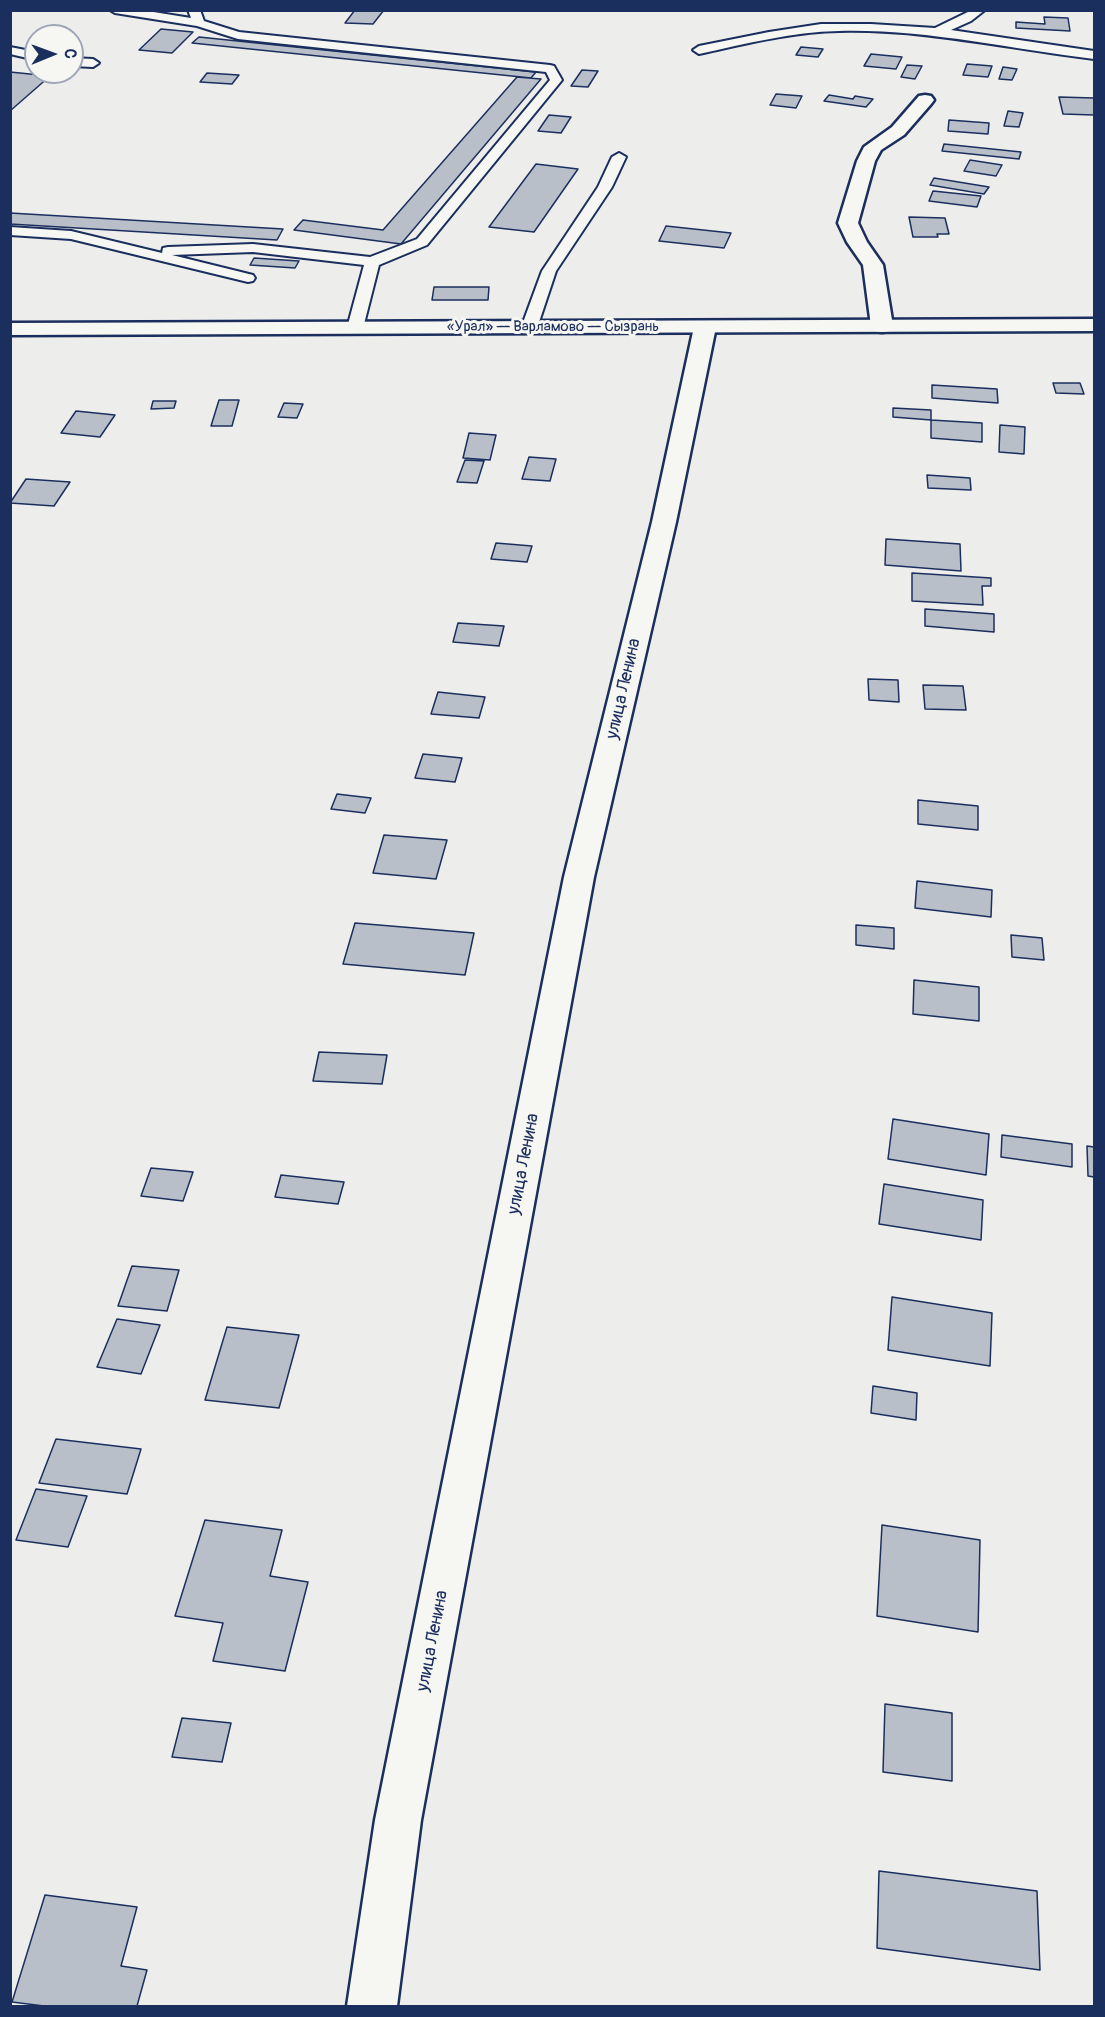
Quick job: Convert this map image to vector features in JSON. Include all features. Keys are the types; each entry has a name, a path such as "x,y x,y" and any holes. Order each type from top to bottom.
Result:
{"street":[{"path":"882,326 873,265 857,242 848,223 866,161 873,147 898,131 925,100"},
{"name":"«Урал» — Варламово — Сызрань","path":"10,329 1095,325"},
{"name":"улица Ленина","path":"372,2007 398,1820 579,877 664,522 705,327"}],"lane":[{"path":"114,10 197,17 238,35 550,69 556,80 422,242 372,262 253,248 145,252"},
{"path":"699,50 805,30 838,27 941,31 980,10"},
{"path":"840,15 1095,55"},
{"path":"84,63 93,63"},
{"path":"529,327 549,271 605,187 619,157"},
{"path":"10,231 71,236 248,278"},
{"path":"355,328 372,262"}],"building":[{"path":"355,10 384,10 373,24 345,23"},
{"path":"1044,17 1068,18 1070,31 1016,28 1016,22 1045,24"},
{"path":"161,29 193,32 172,53 139,50"},
{"path":"199,37 536,72 531,78 192,43"},
{"path":"801,47 823,49 818,57 796,55"},
{"path":"871,54 902,57 896,69 864,66"},
{"path":"967,64 992,66 988,77 963,75"},
{"path":"907,65 922,66 915,79 901,77"},
{"path":"1003,67 1017,69 1012,80 999,79"},
{"path":"582,70 598,71 588,87 571,86"},
{"path":"10,72 24,73 24,84 41,84 10,111"},
{"path":"207,73 239,75 232,84 200,82"},
{"path":"517,77 541,79 401,244 294,230 303,220 383,230"},
{"path":"776,94 802,96 796,108 770,105"},
{"path":"829,95 853,99 855,96 873,99 866,107 824,101"},
{"path":"1059,97 1094,98 1094,115 1063,114"},
{"path":"1008,111 1023,113 1019,127 1004,126"},
{"path":"549,115 571,117 561,133 538,131"},
{"path":"949,120 989,123 988,134 948,131"},
{"path":"944,144 1021,152 1019,159 942,151"},
{"path":"970,160 1002,165 996,176 964,171"},
{"path":"536,164 578,169 534,232 489,227"},
{"path":"934,178 989,187 984,194 930,185"},
{"path":"933,191 981,196 977,207 929,201"},
{"path":"10,213 283,229 277,240 10,224"},
{"path":"909,217 945,218 949,234 937,234 938,237 913,237"},
{"path":"666,226 731,233 724,248 659,241"},
{"path":"254,258 299,261 295,268 250,265"},
{"path":"434,287 489,287 488,300 432,300"},
{"path":"1053,383 1080,383 1084,394 1056,393"},
{"path":"932,385 997,389 998,403 932,398"},
{"path":"219,400 239,400 232,426 211,426"},
{"path":"153,401 176,401 174,408 151,409"},
{"path":"284,403 303,404 297,418 278,417"},
{"path":"893,408 931,410 931,420 893,417"},
{"path":"76,411 115,415 100,437 61,433"},
{"path":"931,420 982,423 982,442 931,438"},
{"path":"1000,425 1025,427 1024,454 999,452"},
{"path":"469,433 496,435 490,460 463,458"},
{"path":"529,457 556,459 550,481 522,479"},
{"path":"465,460 484,461 477,483 457,482"},
{"path":"927,475 970,478 971,490 928,488"},
{"path":"26,479 70,482 54,506 10,503"},
{"path":"886,539 960,544 961,571 885,565"},
{"path":"496,543 532,546 527,562 491,559"},
{"path":"912,573 991,578 991,586 982,586 983,605 912,601"},
{"path":"925,609 994,614 994,632 925,626"},
{"path":"458,623 504,626 499,646 453,642"},
{"path":"868,679 898,680 899,702 869,700"},
{"path":"923,685 963,686 966,710 925,709"},
{"path":"438,692 485,697 479,718 431,714"},
{"path":"423,754 462,758 455,782 415,778"},
{"path":"337,794 371,798 365,813 331,809"},
{"path":"918,800 978,806 978,830 918,824"},
{"path":"384,835 447,840 436,879 373,873"},
{"path":"917,881 992,890 991,917 915,908"},
{"path":"355,923 474,933 465,975 343,964"},
{"path":"856,925 894,928 894,949 856,945"},
{"path":"1011,935 1042,938 1044,960 1012,957"},
{"path":"914,980 979,987 979,1021 913,1014"},
{"path":"319,1052 387,1055 382,1084 313,1081"},
{"path":"893,1119 989,1134 986,1175 888,1159"},
{"path":"1002,1135 1072,1144 1072,1167 1001,1157"},
{"path":"1087,1146 1094,1147 1094,1177 1088,1176"},
{"path":"151,1168 193,1172 183,1201 141,1196"},
{"path":"281,1175 344,1182 338,1204 275,1197"},
{"path":"884,1184 983,1200 981,1240 879,1224"},
{"path":"132,1266 179,1270 167,1311 118,1306"},
{"path":"892,1297 992,1313 990,1366 888,1350"},
{"path":"117,1319 160,1325 141,1374 97,1367"},
{"path":"227,1327 299,1335 279,1408 205,1400"},
{"path":"873,1386 917,1393 916,1420 871,1413"},
{"path":"56,1439 141,1449 127,1494 39,1483"},
{"path":"36,1489 87,1496 68,1547 16,1540"},
{"path":"205,1520 282,1530 270,1576 308,1582 285,1671 213,1661 223,1623 175,1616"},
{"path":"882,1525 980,1540 978,1632 877,1616"},
{"path":"885,1704 952,1713 952,1781 883,1772"},
{"path":"182,1718 231,1723 222,1762 172,1757"},
{"path":"879,1871 1037,1891 1040,1970 877,1948"},
{"path":"45,1895 137,1907 121,1966 147,1970 137,2006 44,2006 12,2002"}]}
